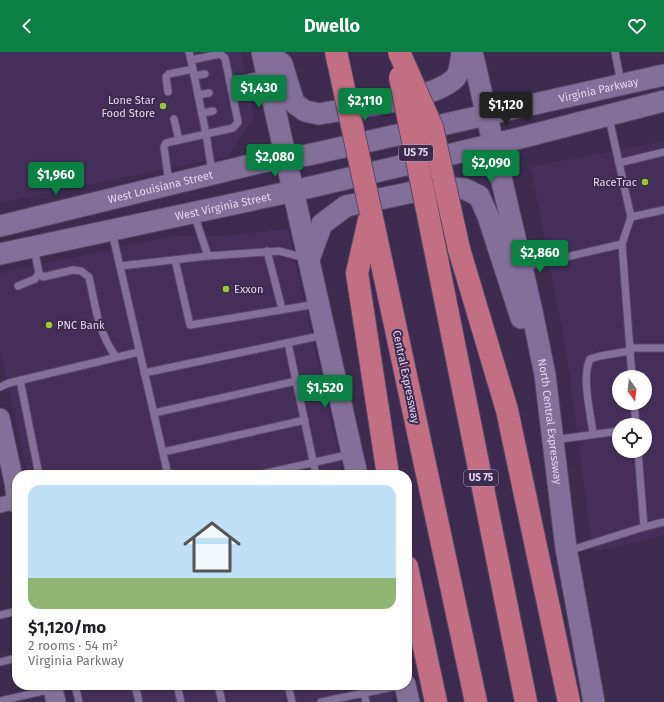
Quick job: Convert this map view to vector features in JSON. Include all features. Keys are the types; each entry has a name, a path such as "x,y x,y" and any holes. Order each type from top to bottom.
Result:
{"highway":[{"name":"Central Expressway","path":"336,52 476,702"},
{"name":"US 75","path":"395,52 526,702"},
{"path":"399,52 432,127 459,249 507,410 569,702"},
{"path":"371,213 357,273 387,470"},
{"path":"412,590 436,702"}],"main road":[{"path":"262,52 356,470"},
{"path":"267,52 282,64 294,103 305,111 319,114 426,95 446,86 456,77 462,52"},
{"name":"North Central Expressway","path":"472,52 522,267 545,375 551,412 567,552 594,702"},
{"name":"Virginia Parkway","path":"486,115 664,75"},
{"path":"493,144 664,101"},
{"name":"West Louisiana Street","path":"0,226 262,162 287,158 486,115"},
{"name":"West Virginia Street","path":"0,254 294,191 493,144"},
{"path":"309,259 322,224 346,206 437,187 465,188 480,196 488,216 551,412"},
{"path":"405,690 409,702"}],"street":[{"path":"0,418 2,439 12,480"},
{"path":"0,505 12,502"}],"lane":[{"path":"615,52 622,84"},
{"path":"169,185 164,147 166,143 178,140 206,134 234,128 238,122 231,107 228,70 225,58 220,54 190,56 206,134 212,174"},
{"path":"168,92 166,77 169,74 193,69"},
{"path":"220,72 228,70"},
{"path":"194,76 205,74"},
{"path":"229,87 268,74"},
{"path":"198,95 209,93"},
{"path":"202,113 213,111"},
{"path":"608,115 631,217 622,244 632,370"},
{"path":"174,119 178,140"},
{"path":"619,163 664,152"},
{"path":"631,217 664,210"},
{"path":"194,213 208,256"},
{"path":"112,231 167,470"},
{"path":"522,267 622,244"},
{"path":"34,247 39,273 43,277 73,270 81,271 89,277 100,330 116,358"},
{"path":"120,266 208,256 279,251 309,259"},
{"path":"267,252 282,310"},
{"path":"175,260 190,325 319,303"},
{"path":"18,286 35,279 39,273"},
{"path":"144,373 325,335"},
{"path":"288,343 315,470"},
{"path":"593,434 586,377 587,366 590,359 630,349 664,348"},
{"path":"0,387 20,380 139,352"},
{"path":"20,380 38,470"},
{"path":"154,413 296,381"},
{"path":"163,452 304,420"},
{"path":"554,440 612,432"},
{"path":"280,470 352,454"},
{"path":"639,458 644,527"},
{"path":"567,552 664,522"},
{"path":"0,615 12,612"},
{"path":"0,662 12,659"},
{"path":"0,701 58,690"},
{"path":"76,690 79,702"},
{"path":"137,690 140,702"},
{"path":"178,690 181,702"},
{"path":"219,690 222,702"},
{"path":"289,690 292,702"},
{"path":"321,702 379,690"},
{"path":"364,693 366,702"}],"shaded area":[{"path":"0,52 241,52 254,117 228,156 0,203"},
{"path":"664,141 664,535 593,552 567,355 531,167"},
{"path":"288,229 342,470 27,470 0,349 0,273 174,236 222,236"},
{"path":"75,690 391,690 394,702 77,702"}],"place":[{"name":"Lone Star Food Store","path":"163,106"},
{"name":"RaceTrac","path":"645,182"},
{"name":"Exxon","path":"226,289"},
{"name":"PNC Bank","path":"49,325"}]}
